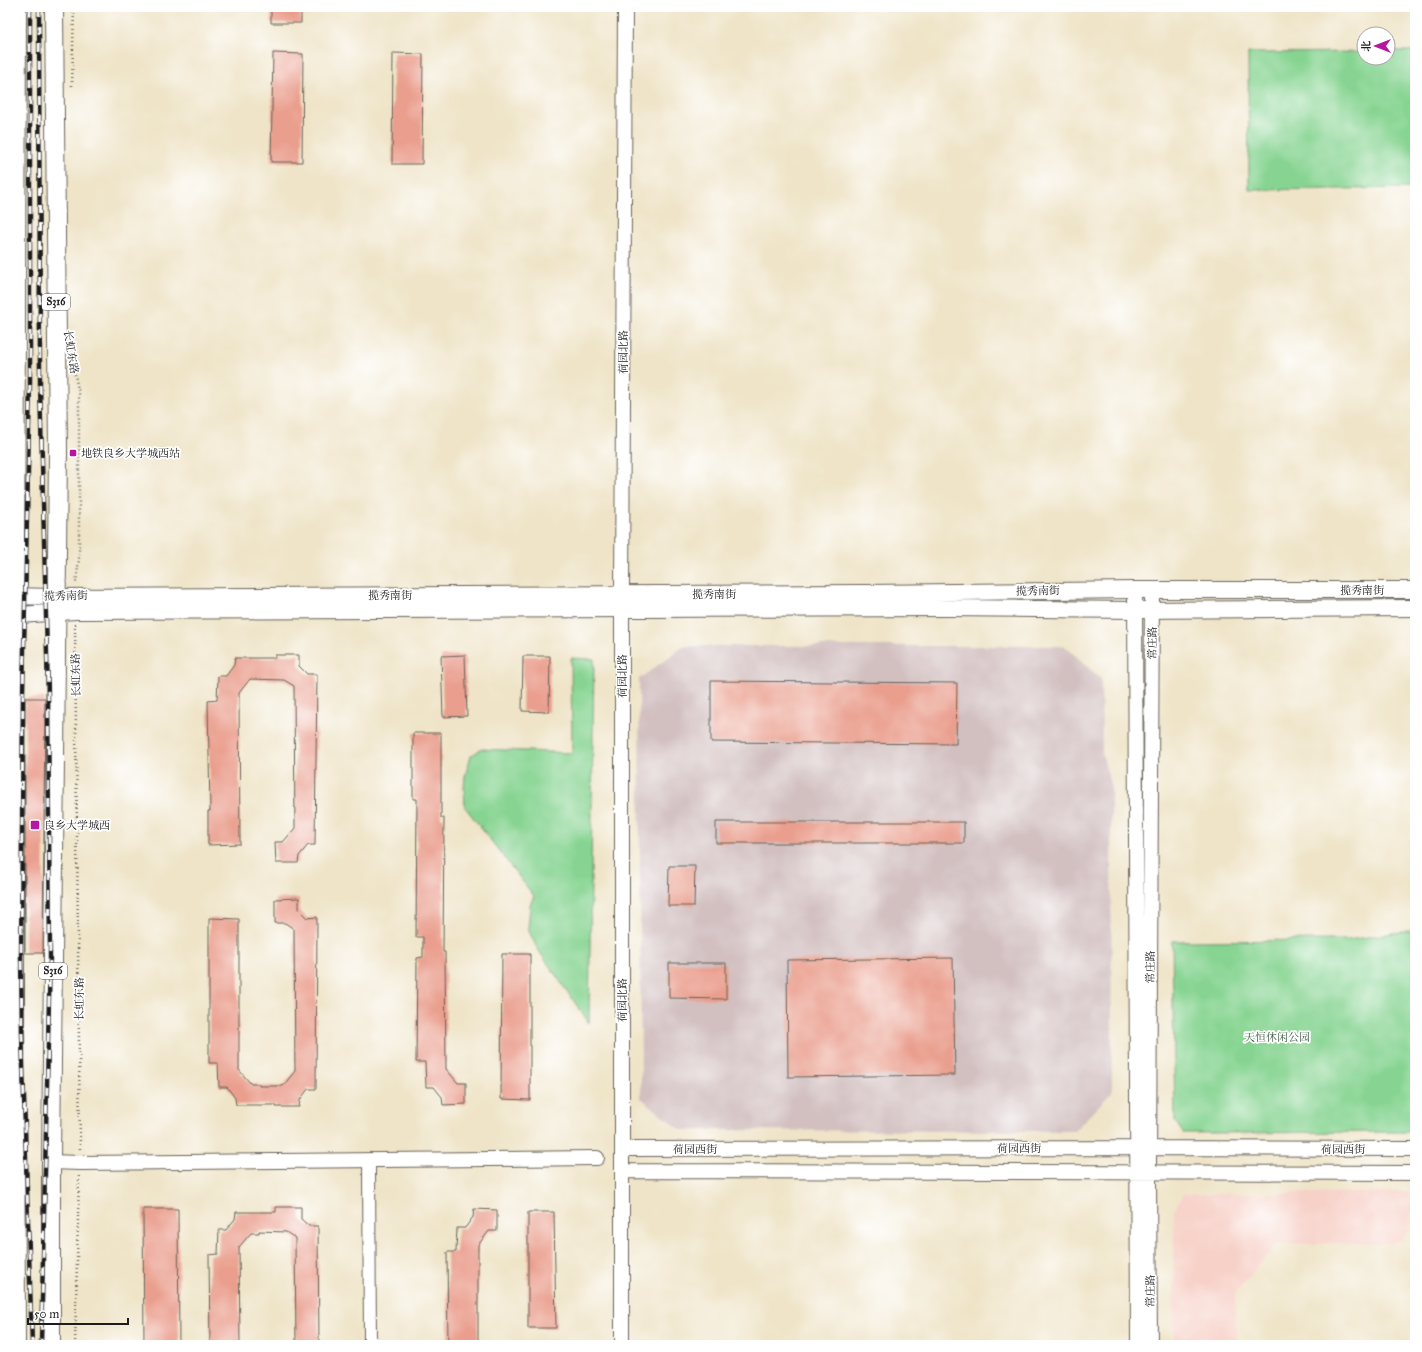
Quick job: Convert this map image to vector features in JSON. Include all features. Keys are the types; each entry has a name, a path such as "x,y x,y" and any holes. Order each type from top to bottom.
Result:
{"main road":[{"path":"16,1345 14,667 10,596 17,7"},
{"name":"长虹东路","path":"51,1345 51,1162 58,453 54,7"},
{"name":"揽秀南街","path":"11,616 57,605 75,604 622,594 1135,590 1415,590"},
{"name":"揽秀南街","path":"10,596 57,605"},
{"name":"揽秀南街","path":"75,604 622,610 936,608 1152,610 1415,608"}],"street":[{"name":"荷园北路","path":"622,1345 622,594 625,7"},
{"name":"常庄路","path":"1135,590 1144,1148"},
{"name":"常庄路","path":"1138,1345 1144,1172 1152,590"},
{"name":"荷园西街","path":"622,1149 1415,1149"},
{"path":"51,1162 80,1163 597,1158"},
{"path":"370,1160 370,1345"},
{"name":"荷园西街","path":"622,1171 1415,1173"},
{"name":"常庄路","path":"1144,1172 1150,1345"}],"path":[{"path":"72,86 74,7"},
{"name":"长虹东路","path":"73,365 79,394 79,559 75,604 80,1163 75,1345"}],"shaded area":[{"path":"684,646 1065,646 1101,679 1102,753 1111,788 1112,1092 1074,1131 681,1130 641,1098 639,679"},
{"path":"1415,1192 1415,1210 1411,1212 1408,1230 1400,1243 1276,1244 1235,1293 1236,1345 1174,1345 1174,1210 1184,1194"}],"green space":[{"path":"1396,51 1415,51 1415,188 1249,190 1248,53 1356,52 1356,66 1396,66"},
{"path":"571,658 594,659 589,1023 537,948 528,929 530,905 534,896 465,807 464,788 465,776 471,756 481,749 572,753"},
{"name":"天恒休闲公园","path":"1415,931 1415,1132 1183,1133 1175,1121 1172,941 1348,940"}],"building":[{"path":"271,7 301,7 301,23 271,23"},
{"path":"273,53 303,54 302,162 271,162"},
{"path":"393,53 423,54 422,164 392,164"},
{"path":"275,655 299,655 299,666 307,674 317,674 315,845 308,845 299,856 298,863 276,863 275,842 283,842 295,828 294,686 284,680 250,679 239,693 240,844 208,845 208,811 210,811 208,701 217,700 218,676 226,676 234,665 235,658 275,658"},
{"path":"465,655 467,716 443,717 441,656"},
{"path":"523,656 550,656 549,712 522,711"},
{"path":"711,681 957,683 956,744 711,742"},
{"path":"25,698 45,698 43,953 25,953"},
{"path":"413,733 441,733 441,818 444,818 443,952 445,952 446,1069 458,1083 466,1083 466,1104 443,1105 442,1097 434,1087 426,1087 425,1062 416,1062 417,958 423,957 423,937 416,937 417,799 413,799"},
{"path":"716,822 964,822 964,843 716,843"},
{"path":"669,866 695,866 694,906 668,906"},
{"path":"299,898 299,910 307,918 317,917 316,1089 308,1089 300,1100 299,1107 276,1107 276,1105 236,1105 235,1098 227,1087 219,1087 218,1063 209,1063 209,918 239,919 239,1070 251,1084 259,1084 259,1086 283,1086 295,1071 294,929 285,923 275,923 275,899"},
{"path":"502,954 530,954 530,1100 501,1099"},
{"path":"953,958 955,1075 788,1077 787,960"},
{"path":"669,963 726,963 726,999 669,998"},
{"path":"276,1207 301,1207 301,1219 309,1226 318,1226 319,1345 296,1345 295,1238 286,1232 259,1231 259,1233 251,1233 239,1247 240,1345 210,1345 209,1255 218,1254 219,1230 226,1230 235,1219 236,1212 276,1212"},
{"path":"143,1209 178,1209 179,1345 144,1345"},
{"path":"474,1209 497,1210 497,1231 489,1231 478,1245 478,1345 448,1345 447,1252 456,1252 457,1228 465,1228 473,1217"},
{"path":"528,1212 554,1212 556,1328 528,1328"}],"railway":[{"path":"30,7 30,383 23,693 21,957 22,1035 32,1345"},
{"path":"39,7 40,384 48,693 50,956 41,1345"}],"place":[{"name":"地铁良乡大学城西站","path":"73,453"},
{"name":"良乡大学城西","path":"35,825"}]}
